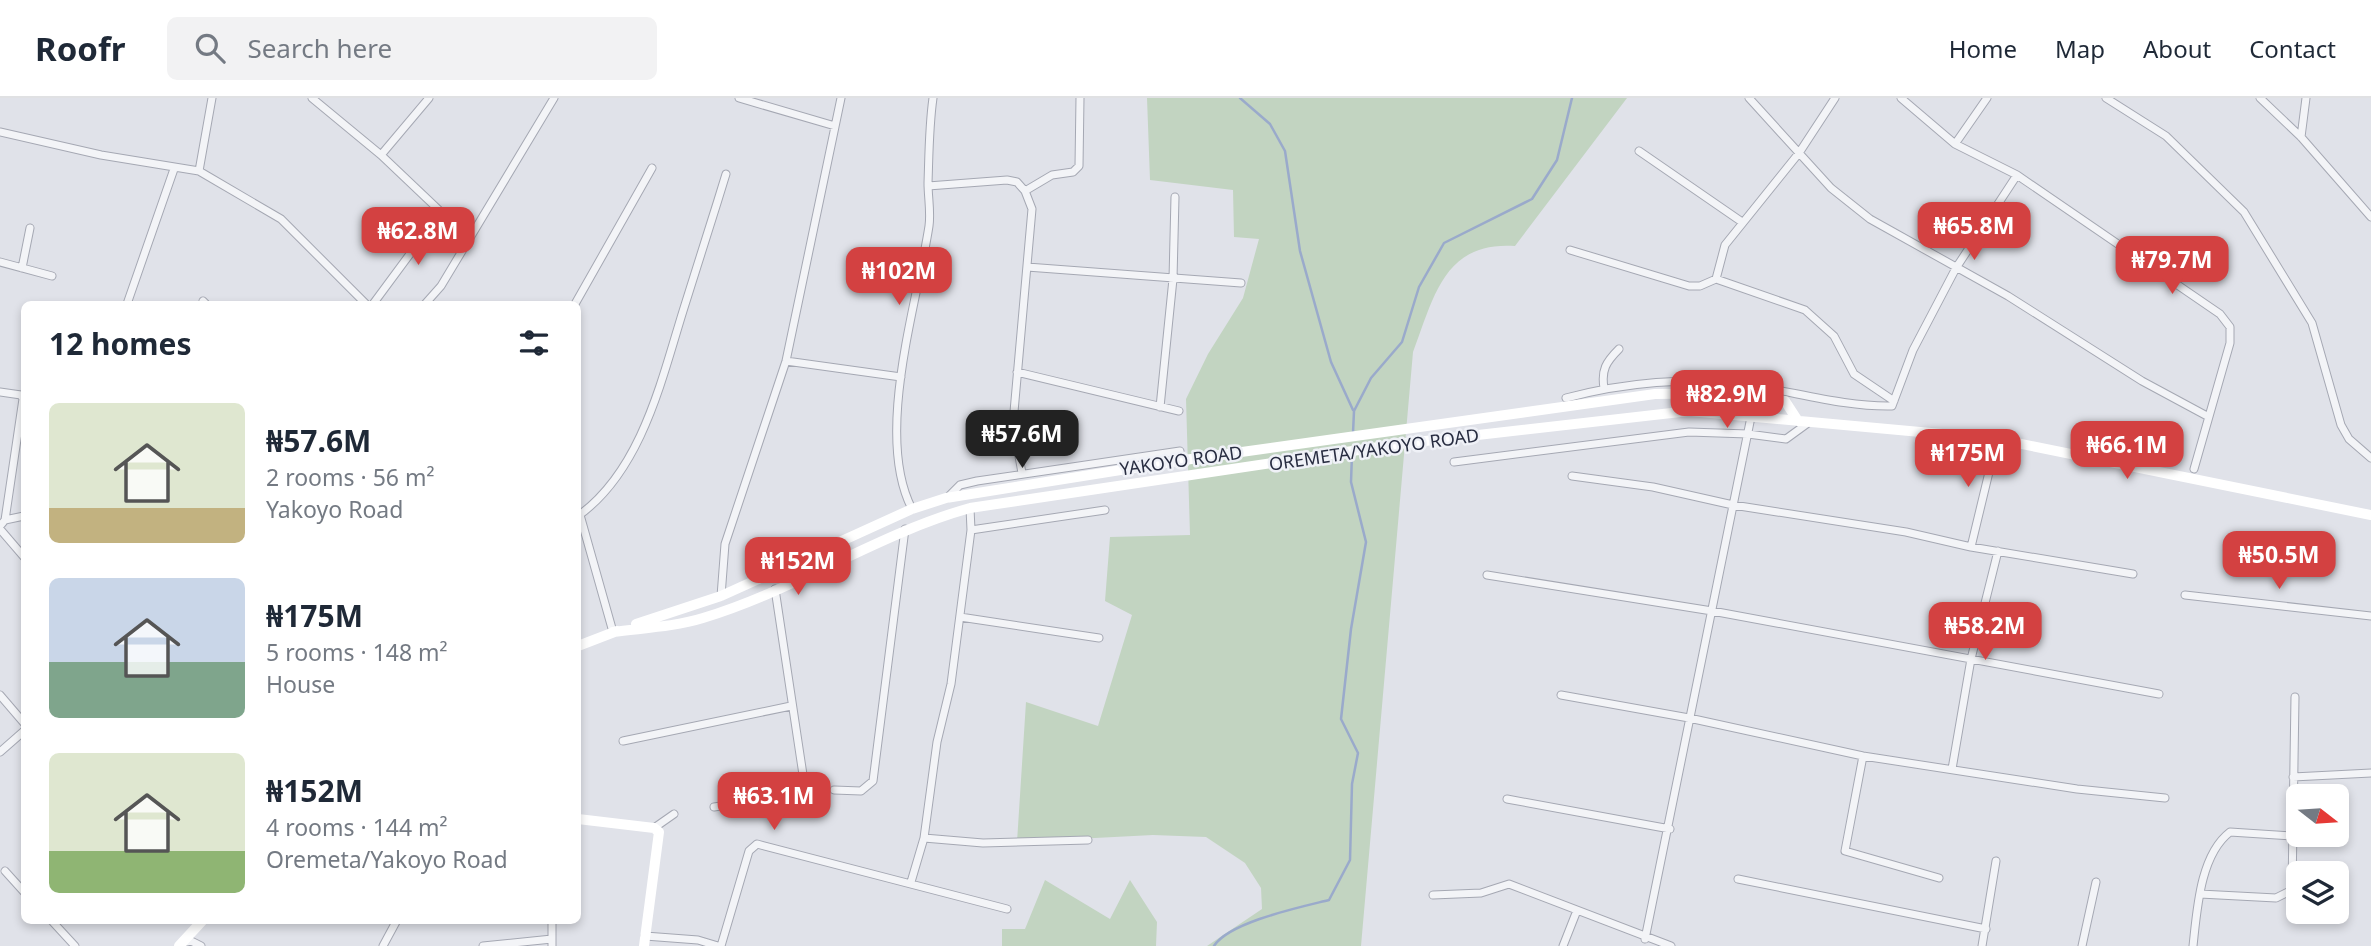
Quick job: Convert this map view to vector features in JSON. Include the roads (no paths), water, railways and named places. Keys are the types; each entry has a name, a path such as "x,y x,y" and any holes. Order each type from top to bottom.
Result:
{"main road":[{"name":"YAKOYO ROAD","path":"613,632 721,596 912,509 946,498 1655,394 1730,393 1785,401 1803,422"},
{"name":"OREMETA/YAKOYO ROAD","path":"613,632 703,618 843,561 905,528 970,508 1399,444 1689,411 1997,439 2371,515"},
{"path":"581,645 613,632"},
{"path":"581,819 654,828 659,832 644,941"},
{"path":"185,944 198,924"}],"street":[{"path":"199,171 212,98"},
{"path":"312,98 381,155 440,212 375,301"},
{"path":"381,155 429,98"},
{"path":"428,301 441,286 554,98"},
{"path":"739,98 835,126"},
{"path":"721,596 724,544 786,361 841,98"},
{"path":"912,509 900,478 898,435 901,377 929,223 929,127 933,98"},
{"path":"1025,191 1052,175 1073,172 1079,166 1080,98"},
{"path":"1749,98 1831,188 1870,219 2008,296 2142,381 2207,416"},
{"path":"1716,279 1725,245 1799,153 1835,98"},
{"path":"1901,98 1955,144 2017,175 2220,314 2230,327 2230,343 2194,469"},
{"path":"1955,144 1987,98"},
{"path":"2106,98 2166,136 2244,212 2312,323 2341,425 2349,439 2371,458"},
{"path":"2260,98 2301,137 2371,217"},
{"path":"2301,137 2305,98"},
{"path":"0,132 174,169 199,171 281,219 363,301"},
{"path":"1639,151 1742,222"},
{"path":"577,301 652,168"},
{"path":"128,301 174,169"},
{"path":"581,513 603,496 632,450 655,402 726,174"},
{"path":"1566,398 1604,388 1732,384 1890,407 1913,350 1956,268 2017,175"},
{"path":"928,186 1007,180 1017,182 1025,191 1032,209 1013,423 1022,473"},
{"path":"1160,407 1173,279 1175,197"},
{"path":"22,268 30,228"},
{"path":"1570,250 1689,286 1704,285 1716,279 1805,310 1834,337 1854,374 1894,401"},
{"path":"0,262 52,276"},
{"path":"1027,267 1241,283"},
{"path":"1604,388 1602,374 1606,361 1619,349"},
{"path":"786,361 901,377"},
{"path":"1017,372 1179,411"},
{"path":"0,392 21,395"},
{"path":"21,412 2,525 21,553"},
{"path":"1645,939 1670,829 1689,718 1751,417"},
{"path":"1454,462 1689,432 1748,433 1786,439 1803,422"},
{"path":"1971,547 1997,439"},
{"path":"946,498 960,485 1022,473 1180,451"},
{"path":"1572,476 1653,487 1733,505 1906,532 1971,547 2133,574"},
{"path":"911,882 924,838 960,617 971,530 970,508"},
{"path":"971,530 1105,510"},
{"path":"2,525 21,517"},
{"path":"581,522 613,632"},
{"path":"834,790 861,791 873,781 905,528"},
{"path":"1952,769 1971,659 1998,551"},
{"path":"1487,576 1712,611 2159,694"},
{"path":"714,807 796,795 805,788 775,589"},
{"path":"2185,595 2371,616"},
{"path":"960,617 1099,638"},
{"path":"0,695 21,720"},
{"path":"1561,695 1689,718 1863,756 2077,789 2165,799"},
{"path":"2293,784 2295,697"},
{"path":"623,741 791,706"},
{"path":"0,752 21,734"},
{"path":"1863,756 1845,851 1939,878"},
{"path":"2293,777 2371,773"},
{"path":"1507,799 1670,829"},
{"path":"654,828 674,814"},
{"path":"2193,946 2200,894 2216,848 2230,832 2286,836"},
{"path":"924,838 983,843 1088,841"},
{"path":"644,941 698,940 719,946 749,852 757,844 1007,909"},
{"path":"2200,894 2276,898 2289,894 2293,881 2293,847"},
{"path":"1982,946 1996,861"},
{"path":"5,871 21,889"},
{"path":"1738,879 1986,929"},
{"path":"2082,946 2096,882"},
{"path":"1433,895 1480,892 1509,884 1645,939 1671,946"},
{"path":"1563,946 1576,912"},
{"path":"55,924 75,946"},
{"path":"383,946 395,924"},
{"path":"483,946 552,943 552,924"},
{"path":"185,944 201,946"}],"waterway":[{"path":"1240,98 1270,124 1285,151 1300,251 1331,362 1353,410"},
{"path":"1353,433 1354,411 1371,378 1402,342 1419,287 1444,243 1532,199 1557,160 1572,98"},
{"path":"1214,946 1222,937 1250,923 1329,900 1350,860 1352,784 1358,753 1341,719 1351,629 1366,542 1351,482 1352,454"}]}
